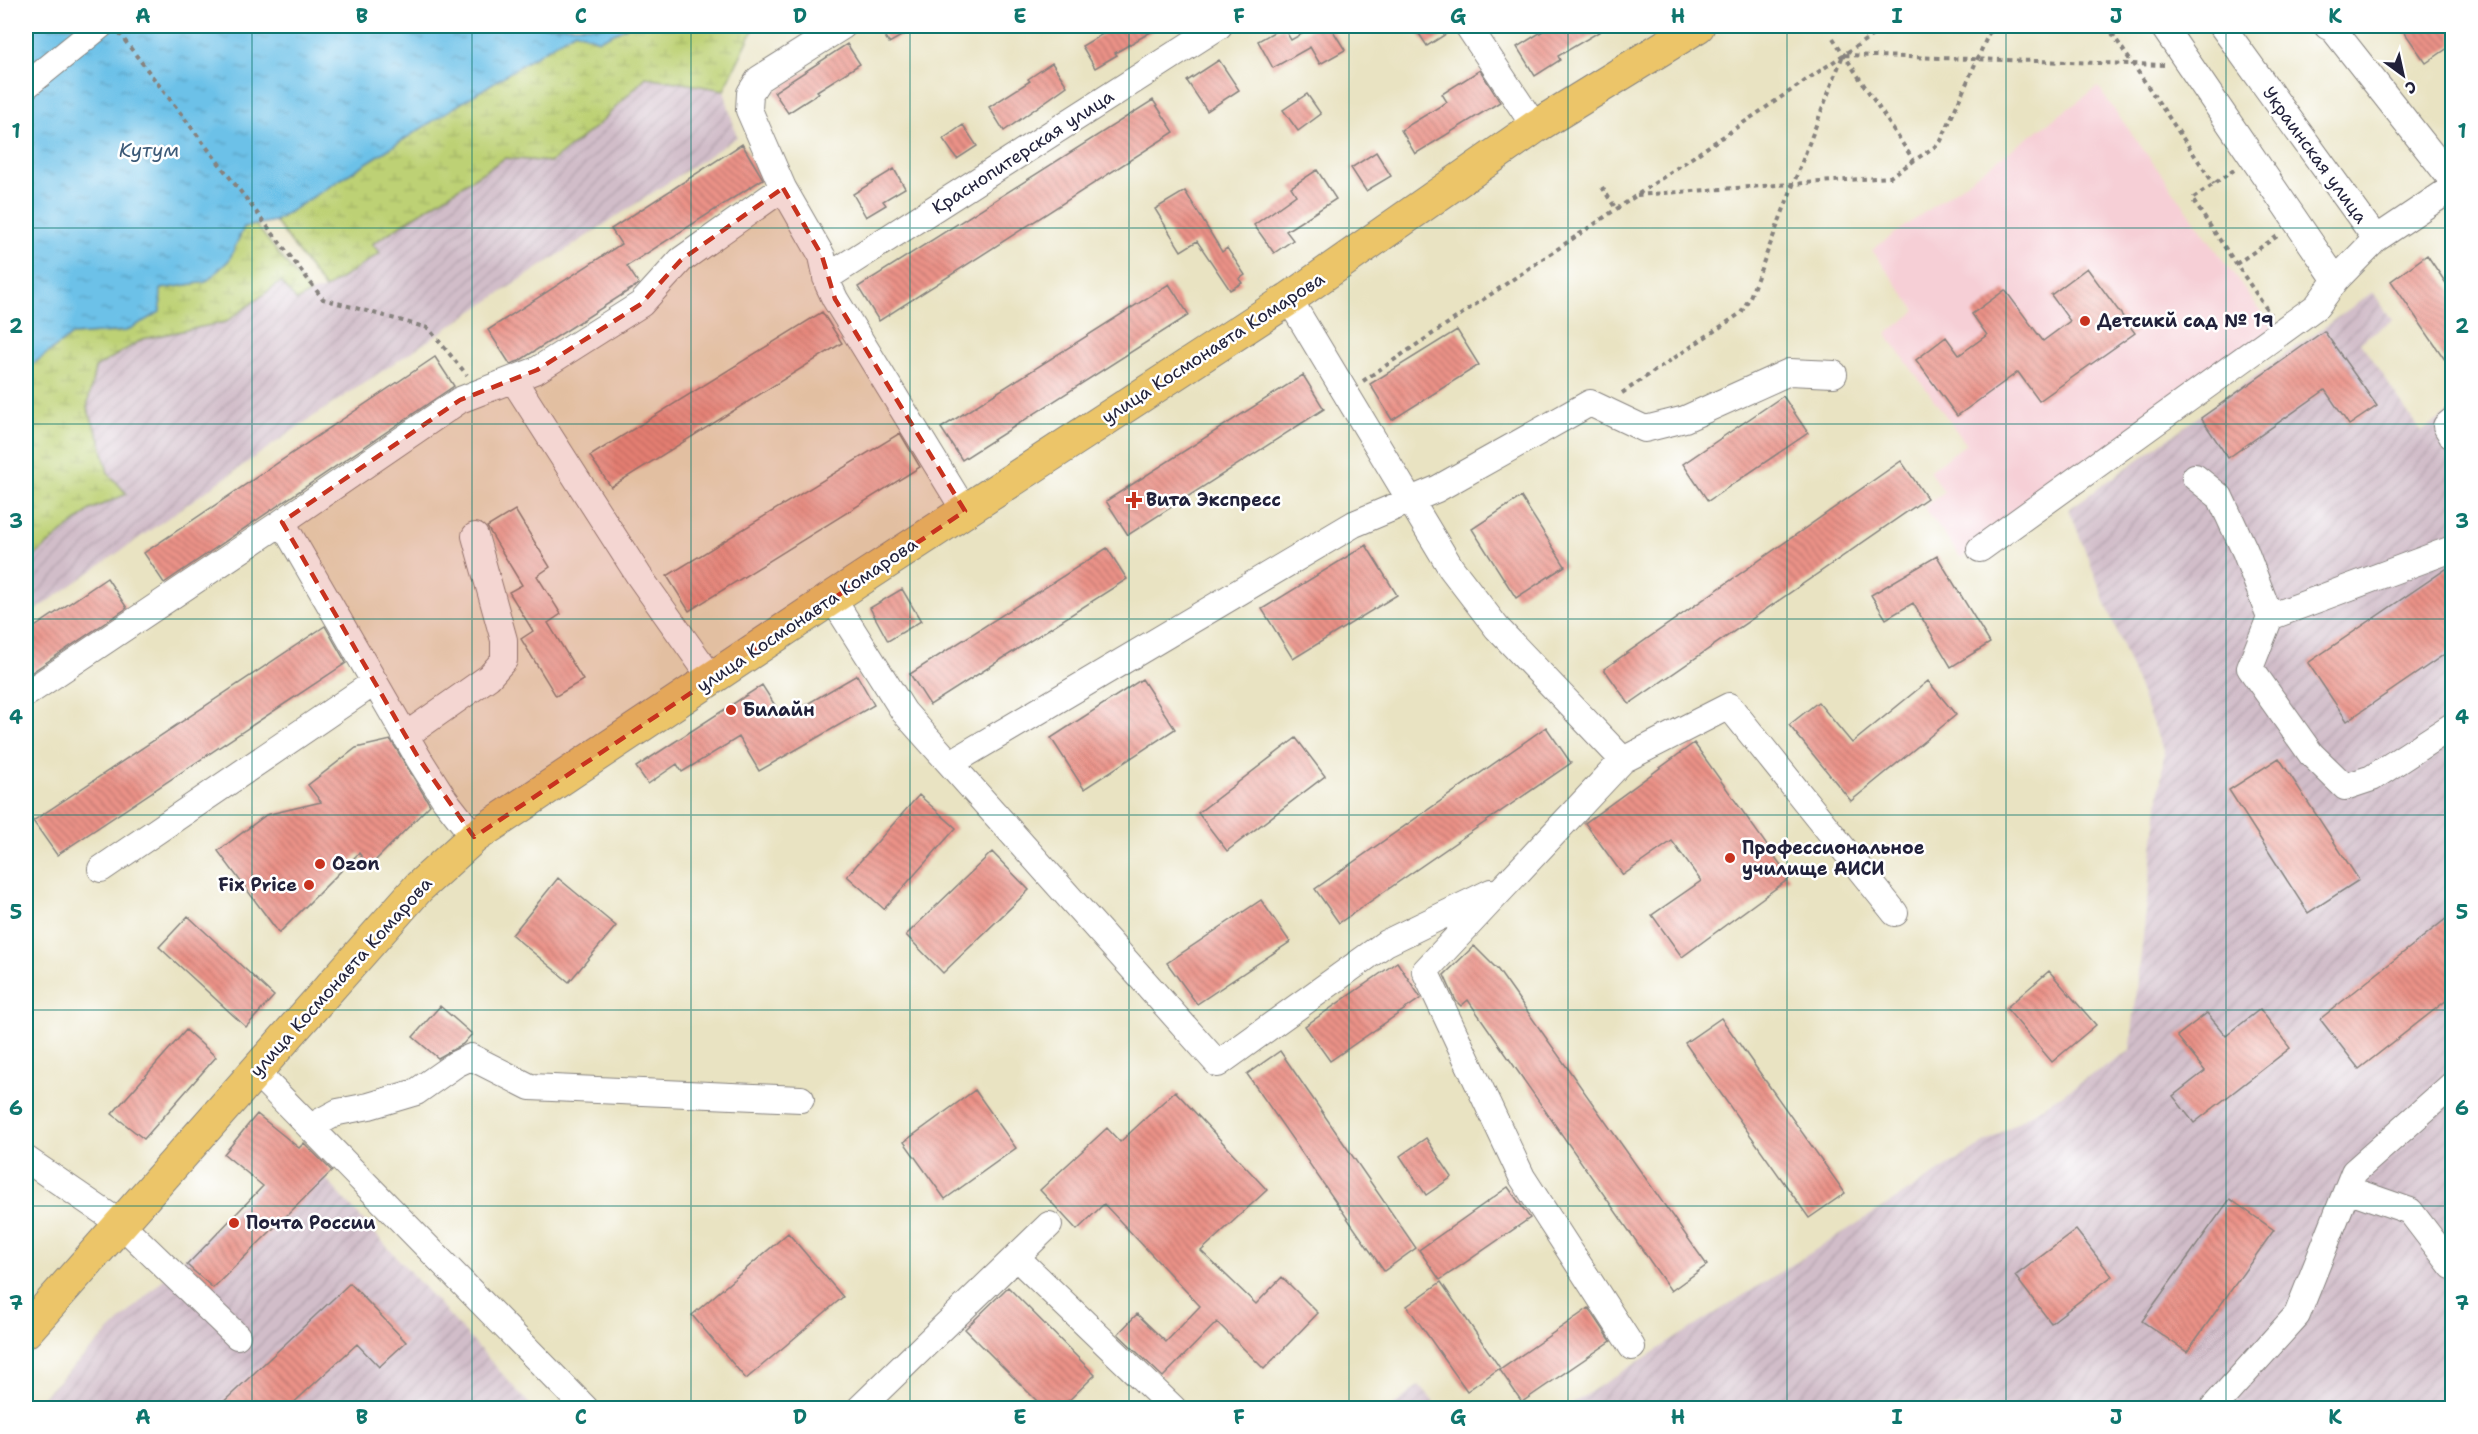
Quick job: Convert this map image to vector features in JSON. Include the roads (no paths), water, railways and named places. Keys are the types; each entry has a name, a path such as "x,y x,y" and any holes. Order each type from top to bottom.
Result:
{"main road":[{"name":"улица Космонавта Комарова","path":"26,1331 419,887 474,837 832,598 1289,299 1535,127 1698,26"}],"street":[{"path":"26,86 100,26"},
{"path":"843,26 759,80 750,93 749,110 783,188 822,256 826,278 835,299 965,511"},
{"name":"Краснопитерская улица","path":"826,278 1219,26"},
{"path":"1468,26 1535,127"},
{"path":"2163,26 2336,280"},
{"name":"Украинская улица","path":"2222,26 2376,239 2452,188"},
{"path":"2327,26 2332,29 2452,180"},
{"path":"26,694 460,400 514,381 537,370 641,304 681,260 783,188"},
{"path":"1980,549 2317,306 2336,280 2376,239"},
{"path":"1289,299 1451,568 1497,628 1623,760"},
{"path":"951,763 1354,524 1446,484 1590,403 1645,429 1685,419 1789,372 1834,374"},
{"path":"514,381 639,576 712,679"},
{"path":"2452,421 2446,426 2452,436"},
{"path":"2195,477 2220,496 2245,551 2270,617 2250,668 2312,753 2345,787 2372,778 2452,726"},
{"path":"282,522 405,736 445,800 474,837"},
{"path":"405,736 489,677 504,660 504,640 475,536"},
{"path":"2270,617 2452,549"},
{"path":"832,598 904,712 1218,1064 1386,944 1507,884"},
{"path":"101,868 375,682"},
{"path":"1632,1347 1522,1177 1425,971 1623,760 1729,706 1895,912"},
{"path":"310,1127 338,1112 369,1106 416,1092 456,1064 471,1057 530,1087 801,1100"},
{"path":"256,1072 585,1408"},
{"path":"2213,1408 2297,1315 2354,1172 2452,1085"},
{"path":"26,1159 121,1224 237,1336"},
{"path":"2347,1189 2410,1211 2452,1266"},
{"path":"860,1408 1049,1225"},
{"path":"1016,1257 1173,1408"}],"water":[{"name":"Кутум","path":"26,26 629,26 599,40 575,31 275,221 244,227 229,260 206,282 161,289 160,312 126,331 72,335 26,369"}],"place":[{"name":"Детсикй сад № 19","path":"2085,321"},
{"name":"Вита Экспресс","path":"1134,500"},
{"name":"Билайн","path":"731,710"},
{"name":"Профессиональное училище АИСИ","path":"1730,858"},
{"name":"Ozon","path":"320,864"},
{"name":"Fix Price","path":"309,885"},
{"name":"Почта России","path":"234,1223"}]}
